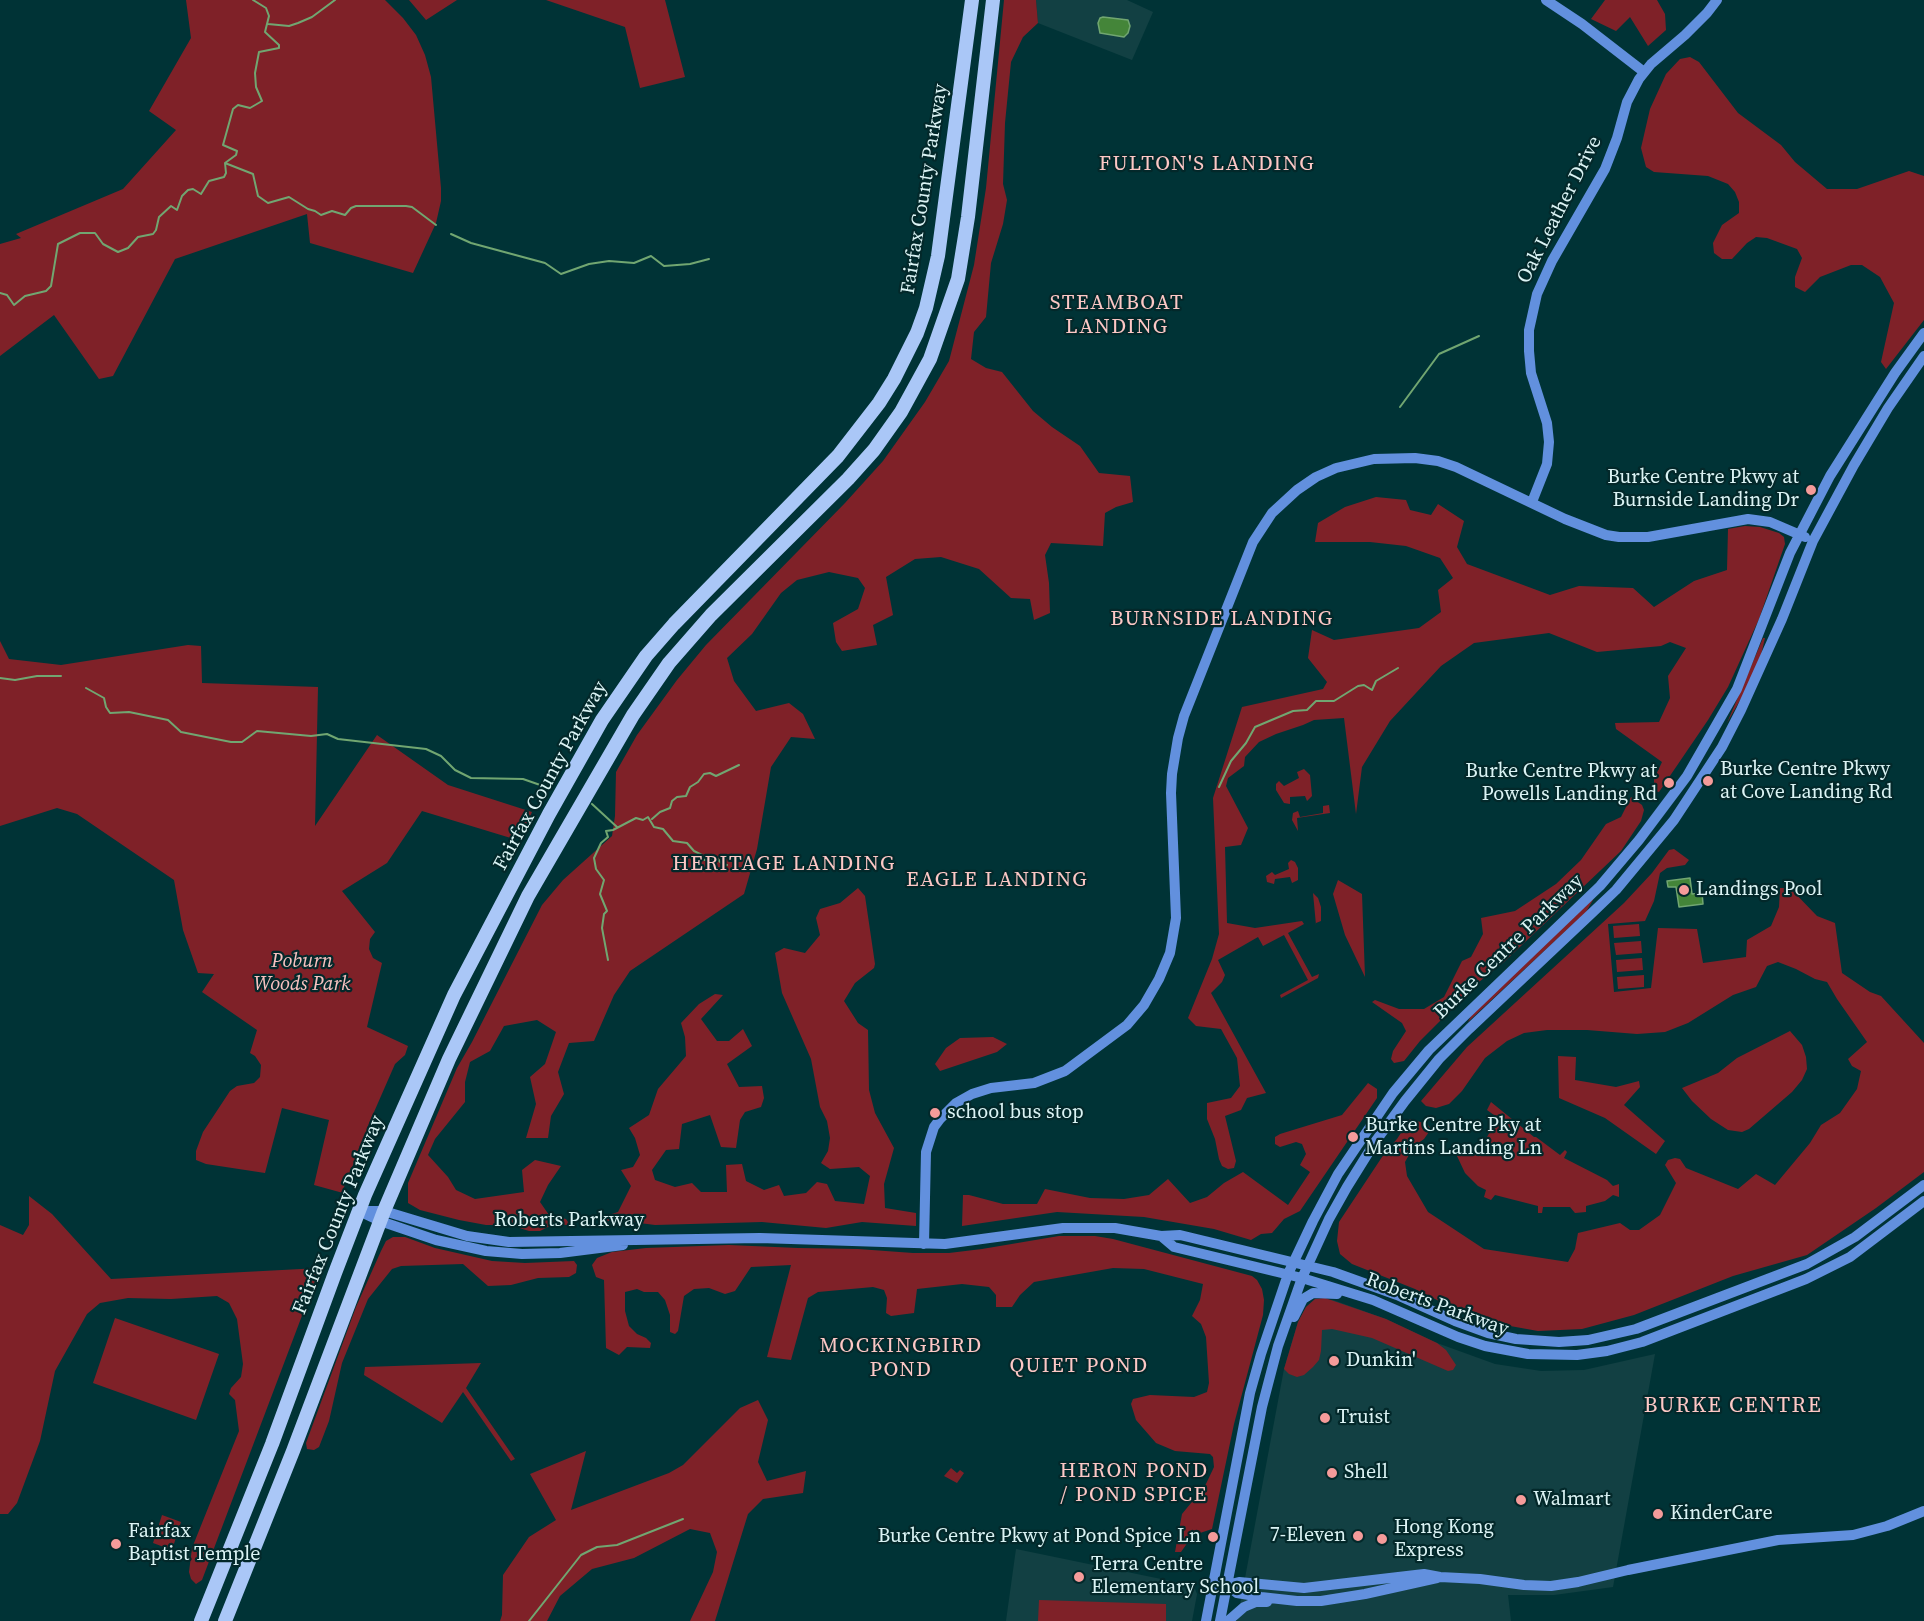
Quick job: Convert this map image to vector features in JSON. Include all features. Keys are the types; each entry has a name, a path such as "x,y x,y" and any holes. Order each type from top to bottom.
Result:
{"highway":[{"name":"Fairfax County Parkway","path":"201,1621 273,1444 359,1211 454,995 549,814 602,720 623,688 660,640 838,456 859,431 894,379 916,333 926,308 936,266 972,0"},
{"name":"Fairfax County Parkway","path":"225,1621 293,1451 382,1216 449,1059 528,896 633,715 669,663 711,615 848,479 874,450 901,412 930,359 959,269 968,218 993,0"}],"main road":[{"path":"1546,0 1582,24 1644,72"},
{"name":"Oak Leather Drive","path":"1532,502 1547,464 1549,442 1547,423 1531,373 1529,351 1532,312 1543,279 1605,169 1627,102 1644,72 1685,35 1717,0"},
{"name":"Burke Centre Parkway","path":"1206,1621 1250,1393 1271,1320 1293,1263 1338,1174 1393,1093 1429,1050 1600,886 1663,810 1700,756 1737,689 1790,552 1842,457 1895,373 1924,333"},
{"name":"Burke Centre Parkway","path":"1220,1621 1268,1378 1302,1278 1329,1219 1375,1142 1439,1059 1608,897 1674,820 1722,747 1741,710 1782,619 1813,541 1888,408 1924,356"},
{"path":"924,1245 926,1152 934,1127 940,1119 956,1103 972,1094 991,1088 1034,1083 1065,1071 1127,1025 1144,1005 1160,979 1170,953 1176,918 1171,793 1178,738 1256,536 1272,513 1298,490 1329,471 1359,462 1389,457 1415,458 1444,463 1592,531 1619,537 1648,537 1748,519 1770,522 1813,541"},
{"path":"1393,1093 1405,1101"},
{"name":"Roberts Parkway","path":"359,1211 382,1216 460,1247 502,1253 560,1253 686,1239 828,1239 924,1245 966,1242 1063,1227 1115,1228 1161,1236 1190,1236 1368,1284 1488,1333 1541,1341 1588,1340 1636,1329 1807,1264 1855,1238 1924,1185"},
{"name":"Roberts Parkway","path":"1161,1236 1174,1246 1288,1274 1373,1300 1458,1337 1502,1350 1549,1356 1607,1351 1642,1342 1827,1270 1872,1242 1924,1202"},
{"path":"1268,1378 1299,1305 1304,1299 1313,1293 1320,1292 1373,1300"},
{"path":"1213,1582 1227,1585 1239,1582 1304,1588 1424,1574 1440,1578 1480,1579 1538,1586 1578,1582 1778,1540 1853,1535 1887,1526 1924,1510"},
{"path":"1228,1621 1240,1609 1250,1604 1338,1599 1440,1578"},
{"path":"1227,1585 1236,1593 1297,1601"}],"shaded area":[{"path":"1036,0 1127,0 1153,12 1132,60 1038,23"},
{"path":"1103,17 1128,20 1130,26 1128,33 1124,37 1100,33 1098,23"},
{"name":"Landings Pool","path":"1690,878 1692,894 1702,893 1703,904 1679,907 1676,887 1668,887 1667,881"},
{"path":"1315,1299 1333,1300 1386,1319 1437,1343 1495,1364 1541,1371 1584,1370 1655,1354 1613,1587 1554,1595 1508,1595 1511,1621 1237,1621 1284,1369 1298,1322 1306,1307"},
{"name":"Terra Centre Elementary School","path":"1016,1549 1190,1585 1197,1594 1192,1621 1006,1621"}],"green space":[{"path":"186,0 385,0 403,18 416,35 431,77 441,188 441,201 436,223 413,273 310,243 307,214 175,259 113,376 99,379 54,315 0,356 0,244 21,238 16,234 123,189 176,130 149,111 191,38"},
{"path":"409,0 457,0 426,20"},
{"path":"546,0 665,0 685,77 640,88 625,27"},
{"path":"1004,0 1036,0 1038,23 1023,37 1011,62 1005,123 1003,184 1007,200 1003,224 991,263 986,317 974,332 971,359 986,368 1002,372 1033,411 1080,446 1099,473 1130,476 1133,502 1105,513 1103,546 1051,543 1045,555 1050,613 1034,620 1030,599 1011,598 979,569 941,557 915,559 886,577 893,615 873,625 877,645 842,651 836,642 833,623 858,609 865,588 858,578 829,572 797,580 781,593 752,634 727,658 734,681 756,711 789,703 803,714 815,739 791,737 771,767 757,849 744,894 630,971 614,995 594,1041 569,1043 558,1072 564,1094 551,1116 548,1138 526,1138 536,1104 530,1077 545,1064 556,1032 537,1020 504,1026 490,1051 470,1062 465,1082 465,1102 435,1139 428,1155 448,1177 456,1190 475,1199 524,1192 522,1170 535,1160 561,1166 540,1202 549,1215 566,1219 567,1225 554,1224 540,1231 529,1231 510,1225 486,1225 459,1220 420,1210 408,1203 408,1183 457,1068 542,905 563,880 612,836 616,772 637,735 706,645 883,461 925,402 949,361 974,265 986,188"},
{"path":"1605,0 1657,0 1665,14 1666,30 1648,46 1630,17 1616,31 1591,19"},
{"path":"1690,57 1699,62 1738,113 1781,145 1795,162 1827,189 1857,189 1909,171 1924,176 1924,320 1886,369 1881,362 1894,303 1880,277 1862,265 1851,265 1820,277 1805,292 1795,287 1795,277 1802,258 1797,249 1767,238 1756,237 1732,259 1722,259 1714,253 1713,243 1722,225 1739,213 1739,202 1735,192 1728,184 1708,176 1654,172 1646,167 1641,148 1650,109 1666,74 1680,59"},
{"path":"1376,497 1406,500 1410,510 1431,515 1438,504 1464,521 1457,547 1467,564 1550,595 1579,586 1633,588 1654,607 1694,581 1727,570 1728,529 1745,526 1760,527 1779,533 1784,537 1785,544 1759,619 1728,687 1659,792 1654,791 1654,779 1662,762 1616,729 1615,723 1659,722 1670,698 1668,676 1686,648 1670,642 1661,646 1597,652 1549,633 1474,643 1441,666 1390,721 1362,767 1356,814 1344,718 1314,720 1276,734 1259,742 1245,757 1244,766 1228,778 1226,786 1248,828 1241,845 1225,847 1227,923 1255,928 1302,921 1304,924 1288,933 1312,977 1319,974 1318,978 1281,998 1280,995 1308,980 1284,935 1263,946 1258,937 1218,960 1225,975 1222,982 1211,993 1266,1093 1247,1098 1241,1110 1225,1116 1236,1161 1234,1168 1228,1169 1222,1166 1219,1159 1215,1139 1207,1119 1207,1103 1231,1098 1240,1086 1237,1058 1221,1029 1196,1026 1188,1018 1212,959 1219,934 1213,798 1242,707 1323,689 1327,682 1308,658 1312,630 1334,640 1419,628 1441,612 1438,590 1453,578 1440,558 1406,546 1370,542 1315,542 1318,523 1345,507"},
{"path":"1763,638 1765,638 1761,655 1727,723"},
{"name":"Poburn Woods Park","path":"0,641 9,659 61,665 188,645 201,646 202,683 318,687 315,826 377,735 448,785 532,812 525,828 514,839 422,811 387,863 342,891 375,932 370,939 369,949 373,958 382,963 367,1027 408,1046 405,1055 395,1064 367,1128 369,1129 345,1183 343,1193 314,1185 329,1120 282,1108 265,1173 206,1164 196,1160 196,1151 203,1132 230,1091 237,1086 254,1083 260,1077 261,1065 250,1053 257,1030 202,992 214,974 198,973 183,930 174,880 77,814 57,808 0,826"},
{"path":"1304,769 1310,775 1312,796 1307,801 1305,796 1290,797 1290,804 1284,803 1276,790 1276,784 1279,781 1284,786 1299,778 1297,772"},
{"path":"1631,797 1642,805 1644,810 1641,821 1621,851 1504,962 1479,982 1420,1041 1404,1061 1394,1063 1391,1059 1393,1051 1406,1031 1402,1023 1372,1002 1375,1000 1399,1009 1424,1009 1444,997 1462,961 1471,957 1483,934 1481,918 1515,911 1556,884 1581,860 1606,824 1621,817"},
{"path":"1329,805 1330,813 1297,818 1298,831 1292,820 1293,813 1298,811 1300,817 1323,813 1323,806"},
{"path":"1674,849 1689,860 1685,865 1667,868 1660,873 1654,901 1645,921 1608,924 1614,992 1651,988 1658,928 1697,929 1703,963 1746,957 1747,940 1771,926 1779,907 1780,888 1790,888 1817,916 1835,923 1842,973 1870,992 1881,996 1924,1043 1924,1172 1807,1255 1733,1276 1634,1315 1582,1329 1538,1331 1499,1324 1459,1311 1415,1289 1352,1264 1340,1254 1337,1241 1339,1222 1410,1119 1427,1124 1431,1129 1424,1139 1414,1146 1405,1162 1407,1176 1428,1212 1484,1249 1568,1262 1575,1249 1578,1233 1620,1223 1630,1230 1639,1230 1660,1215 1676,1183 1665,1165 1668,1160 1680,1159 1686,1168 1738,1189 1756,1174 1775,1185 1810,1143 1821,1125 1840,1113 1857,1089 1861,1071 1852,1066 1848,1059 1867,1042 1827,982 1778,962 1767,966 1756,987 1733,995 1688,1023 1665,1032 1637,1034 1547,1030 1524,1033 1507,1041 1485,1058 1462,1091 1449,1104 1436,1108 1426,1106 1421,1101 1467,1047 1624,903 1652,873 1669,850"},
{"path":"1291,860 1298,868 1298,880 1292,883 1290,877 1275,879 1274,884 1267,882 1266,876 1272,872 1275,875 1289,869 1288,863"},
{"path":"1338,880 1362,894 1365,977 1345,935 1333,894"},
{"path":"858,888 865,896 875,964 874,968 855,983 844,1001 858,1023 868,1030 869,1090 875,1113 894,1148 884,1184 885,1208 916,1213 916,1226 862,1222 826,1228 762,1222 655,1225 624,1221 598,1221 602,1217 618,1212 631,1186 621,1170 633,1167 640,1155 629,1128 649,1115 658,1089 686,1056 685,1037 681,1023 699,1004 715,994 723,995 701,1019 717,1041 729,1041 743,1029 752,1046 727,1064 739,1087 762,1086 764,1098 761,1107 745,1112 740,1120 736,1148 721,1147 710,1115 682,1124 679,1149 666,1150 652,1170 655,1180 675,1187 692,1183 701,1192 727,1192 726,1165 742,1164 746,1181 764,1190 779,1185 784,1196 806,1193 817,1182 827,1184 835,1201 864,1204 870,1176 859,1167 830,1169 821,1163 828,1151 830,1138 827,1121 820,1107 811,1059 782,993 775,953 784,948 805,953 820,935 816,918 820,909 840,903"},
{"path":"1313,893 1318,898 1321,907 1321,921 1316,925"},
{"path":"1594,898 1586,912 1468,1022 1472,1014"},
{"path":"1639,924 1640,936 1614,938 1613,926"},
{"path":"1641,941 1642,953 1616,955 1614,943"},
{"path":"1642,958 1643,970 1617,972 1616,960"},
{"path":"1644,975 1644,987 1618,989 1617,977"},
{"path":"1790,1031 1802,1045 1807,1069 1802,1080 1792,1092 1749,1129 1742,1132 1728,1130 1711,1119 1682,1088 1718,1073 1737,1058"},
{"path":"993,1037 1007,1044 997,1052 940,1071 935,1064 946,1048 960,1038"},
{"path":"1558,1056 1576,1057 1575,1080 1616,1087 1639,1081 1640,1087 1624,1105 1665,1141 1656,1154 1605,1118 1559,1098"},
{"path":"1368,1083 1377,1089 1377,1098 1300,1211 1284,1219 1272,1233 1261,1234 1251,1240 1214,1229 1144,1217 1057,1212 962,1226 963,1195 1003,1204 1037,1204 1045,1189 1090,1198 1124,1199 1149,1195 1168,1179 1190,1203 1207,1197 1224,1183 1243,1172 1288,1205 1310,1172 1300,1165 1306,1154 1302,1144 1296,1142 1280,1147 1275,1144 1275,1137 1342,1115"},
{"path":"1491,1102 1560,1155 1565,1150 1567,1152 1564,1158 1607,1180 1613,1186 1619,1184 1619,1197 1613,1195 1605,1201 1586,1206 1586,1212 1575,1213 1570,1207 1543,1207 1542,1213 1538,1213 1538,1206 1495,1195 1491,1200 1484,1197 1486,1190 1478,1186 1465,1173 1457,1156 1461,1155 1465,1148 1476,1153 1480,1149 1498,1118 1487,1110"},
{"path":"29,1196 52,1214 111,1279 320,1268 202,1580 196,1584 189,1572 192,1548 239,1431 235,1400 229,1394 231,1388 241,1377 243,1364 237,1319 229,1303 217,1296 171,1299 128,1298 100,1303 87,1314 55,1371 40,1441 17,1503 8,1514 0,1514 0,1225 23,1235 29,1225"},
{"path":"1059,1236 1095,1236 1113,1239 1252,1276 1262,1289 1263,1315 1234,1424 1212,1529 1200,1533 1188,1542 1181,1552 1175,1552 1182,1514 1205,1486 1214,1467 1213,1457 1210,1454 1175,1451 1156,1443 1136,1420 1131,1404 1133,1399 1150,1395 1194,1397 1207,1392 1209,1383 1206,1337 1201,1324 1192,1316 1200,1300 1203,1284 1144,1269 1113,1268 1034,1282 1020,1295 1012,1307 996,1307 996,1295 989,1287 962,1284 917,1289 914,1313 891,1316 886,1313 887,1298 884,1290 873,1287 818,1292 808,1298 791,1360 767,1357 791,1265 751,1267 735,1291 725,1294 709,1288 694,1289 684,1296 678,1331 675,1334 670,1332 670,1315 665,1300 658,1292 644,1292 637,1289 625,1292 625,1311 629,1326 651,1343 650,1348 627,1347 619,1355 606,1348 604,1280 596,1277 592,1265 597,1258 612,1252 646,1248 729,1245 949,1253"},
{"path":"393,1237 405,1237 435,1248 492,1261 525,1263 574,1261 577,1265 576,1273 569,1277 538,1278 511,1285 488,1286 463,1264 401,1266 392,1269 368,1299 342,1363 329,1421 319,1447 314,1450 307,1449 306,1443 356,1307 386,1241"},
{"path":"1325,1298 1386,1319 1437,1343 1446,1350 1456,1365 1453,1370 1448,1371 1372,1338 1332,1329 1322,1330 1319,1360 1313,1367 1304,1375 1297,1377 1289,1374 1284,1369 1298,1322 1306,1307 1315,1299"},
{"path":"115,1318 219,1354 196,1420 93,1383"},
{"path":"481,1363 466,1388 515,1459 511,1461 463,1392 442,1423 364,1375 365,1367"},
{"path":"758,1400 768,1420 758,1462 767,1481 806,1471 803,1493 763,1499 748,1514 715,1621 690,1621 713,1572 717,1552 710,1533 690,1529 634,1558 592,1569 560,1596 547,1621 500,1621 503,1575 529,1537 556,1520 530,1474 586,1451 571,1510 669,1473 683,1465 740,1408"},
{"path":"951,1468 957,1473 960,1470 964,1473 957,1483 944,1476"},
{"path":"162,1515 181,1522 172,1550 153,1543"},
{"path":"1039,1600 1166,1604 1166,1621 1038,1621"}],"waterway":[{"path":"0,293 7,295 14,305 25,296 46,291 51,286 58,244 80,233 95,233 103,244 118,252 128,248 138,237 153,234 159,217 171,206 177,210 182,196 188,190 193,189 201,194 209,181 224,177 225,163 236,155 237,151 223,145 233,109 238,105 250,108 262,101 256,87 255,73 259,52 279,48 279,45 265,32 269,16 266,8 253,0"},
{"path":"268,24 289,26 298,23 312,17 335,0"},
{"path":"225,163 253,174 258,196 268,203 289,197 321,215 332,211 345,215 356,206 406,206 412,207 436,225"},
{"path":"451,234 471,243 545,263 561,274 589,264 609,261 634,263 651,256 664,266 690,264 709,259"},
{"path":"1400,407 1439,354 1479,336"},
{"path":"1219,787 1231,761 1246,743 1255,727 1293,711 1307,710 1316,701 1334,701 1358,686 1364,685 1372,690 1376,681 1398,668"},
{"path":"0,678 15,680 37,676 61,676"},
{"path":"86,688 104,698 110,713 129,712 168,720 181,732 231,742 242,742 257,731 311,736 327,734 338,739 426,749 441,756 455,770 471,778 523,779 543,786"},
{"path":"652,819 660,812 670,808 672,801 677,797 686,796 690,787 704,774 710,773 716,776 739,765"},
{"path":"592,804 617,827"},
{"path":"608,960 602,928 604,914 607,911 600,894 604,880 596,869 594,858 601,843 608,837 606,831 613,830 636,818 643,820 648,817 654,827 663,829 673,841 687,843 694,851 702,855 704,860 717,858 722,864 727,865"},
{"path":"529,1621 581,1555 597,1547 617,1545 683,1519"}],"place":[{"name":"Burke Centre Pkwy at Burnside Landing Dr","path":"1811,490"},
{"name":"Burke Centre Pkwy at Cove Landing Rd","path":"1708,781"},
{"name":"Burke Centre Pkwy at Powells Landing Rd","path":"1669,783"},
{"name":"Landings Pool","path":"1684,890"},
{"name":"school bus stop","path":"935,1113"},
{"name":"Burke Centre Pky at Martins Landing Ln","path":"1353,1137"},
{"name":"Dunkin'","path":"1334,1361"},
{"name":"Truist","path":"1325,1418"},
{"name":"Shell","path":"1332,1473"},
{"name":"Walmart","path":"1521,1500"},
{"name":"KinderCare","path":"1658,1514"},
{"name":"7-Eleven","path":"1358,1536"},
{"name":"Burke Centre Pkwy at Pond Spice Ln","path":"1213,1537"},
{"name":"Hong Kong Express","path":"1382,1539"},
{"name":"Fairfax Baptist Temple","path":"116,1544"},
{"name":"Terra Centre Elementary School","path":"1079,1577"}],"district":[{"name":"FULTON'S LANDING","path":"1207,165"},
{"name":"STEAMBOAT LANDING","path":"1117,316"},
{"name":"BURNSIDE LANDING","path":"1222,620"},
{"name":"HERITAGE LANDING","path":"784,865"},
{"name":"EAGLE LANDING","path":"997,881"},
{"name":"MOCKINGBIRD POND","path":"901,1359"},
{"name":"QUIET POND","path":"1079,1367"},
{"name":"BURKE CENTRE","path":"1733,1406"},
{"name":"HERON POND / POND SPICE","path":"1134,1484"}]}
